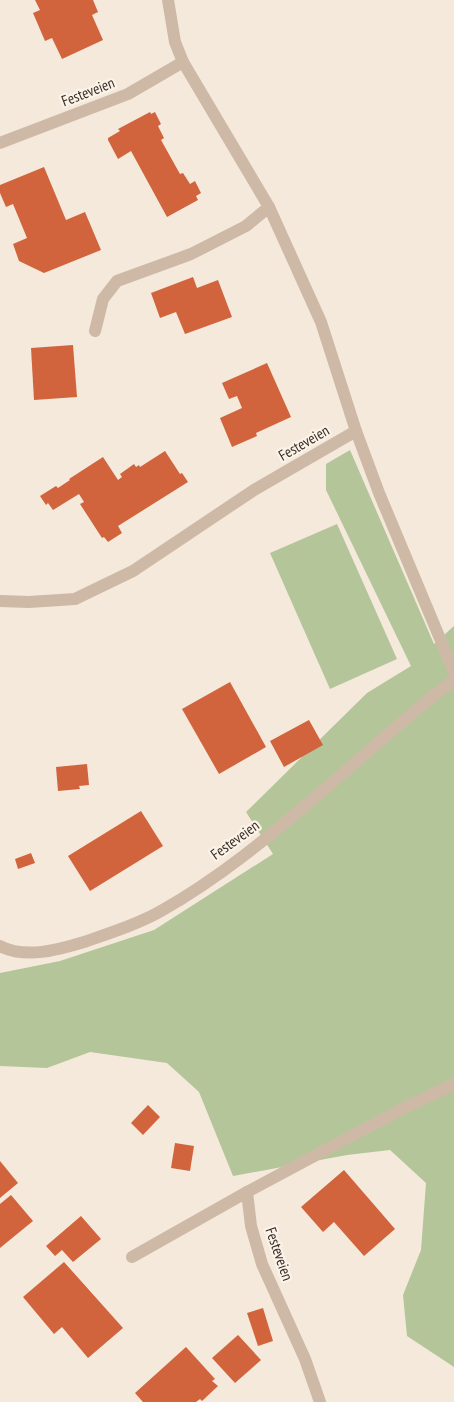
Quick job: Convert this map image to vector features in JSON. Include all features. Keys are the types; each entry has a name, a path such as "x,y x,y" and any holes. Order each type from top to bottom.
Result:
{"street":[{"path":"168,0 175,42 183,62 269,208 321,322 356,431 379,493 454,672"},
{"name":"Festeveien","path":"0,143 128,94 183,62"},
{"path":"95,331 103,299 118,281 191,254 246,226 269,208"},
{"name":"Festeveien","path":"0,601 29,602 75,598 132,571 254,490 356,431"},
{"name":"Festeveien","path":"0,946 8,950 26,953 65,948 111,933 160,912 194,892 272,834 454,680"},
{"path":"132,1258 247,1192 404,1108 454,1084"},
{"name":"Festeveien","path":"247,1192 251,1226 262,1264 305,1359 320,1402"}],"green space":[{"path":"350,450 434,644 454,626 454,1367 407,1336 403,1295 421,1250 426,1183 390,1150 347,1155 233,1176 199,1092 167,1063 90,1052 47,1068 0,1066 0,973 60,961 154,930 273,854 246,812 367,693 411,666 326,490 326,464"},
{"path":"337,524 397,659 330,689 270,553"}],"building":[{"path":"35,0 93,0 98,12 92,15 103,40 62,59 52,38 45,41 33,13 40,10"},
{"path":"150,112 151,114 155,112 161,124 158,126 164,138 161,140 180,174 183,173 190,184 195,181 201,193 196,196 198,200 167,217 131,151 118,159 108,140 108,138 120,131 118,129"},
{"path":"44,167 66,220 85,212 101,250 44,273 19,261 13,244 27,238 13,204 6,207 0,193 0,185"},
{"path":"193,277 197,288 218,280 232,317 185,334 176,312 160,318 151,293"},
{"path":"73,345 77,397 34,400 31,348"},
{"path":"267,363 291,417 256,433 257,436 232,447 220,418 242,408 237,396 229,399 222,383"},
{"path":"165,451 180,474 182,473 188,482 118,526 122,533 108,542 104,537 102,538 80,504 84,502 79,494 53,510 48,503 46,505 40,496 56,486 58,488 103,457 118,480 122,477 120,474 134,464 136,467 139,465 140,467"},
{"path":"230,682 266,747 219,774 182,709"},
{"path":"309,720 323,745 284,767 270,741"},
{"path":"87,764 89,785 79,786 80,789 58,791 56,767"},
{"path":"141,811 163,846 90,891 68,856"},
{"path":"31,853 35,863 18,869 15,859"},
{"path":"148,1105 160,1117 143,1135 131,1123"},
{"path":"175,1143 194,1146 190,1171 171,1168"},
{"path":"0,1161 18,1183 0,1198"},
{"path":"344,1170 395,1229 364,1256 334,1222 323,1232 301,1207"},
{"path":"11,1195 33,1221 0,1248 0,1204"},
{"path":"81,1216 101,1239 73,1262 62,1250 55,1256 46,1246"},
{"path":"64,1262 123,1328 88,1358 62,1327 54,1334 23,1297"},
{"path":"263,1308 273,1341 258,1346 247,1313"},
{"path":"238,1335 261,1360 235,1383 212,1358"},
{"path":"186,1347 215,1379 212,1381 218,1386 202,1401 200,1399 196,1402 143,1402 135,1393"}]}
